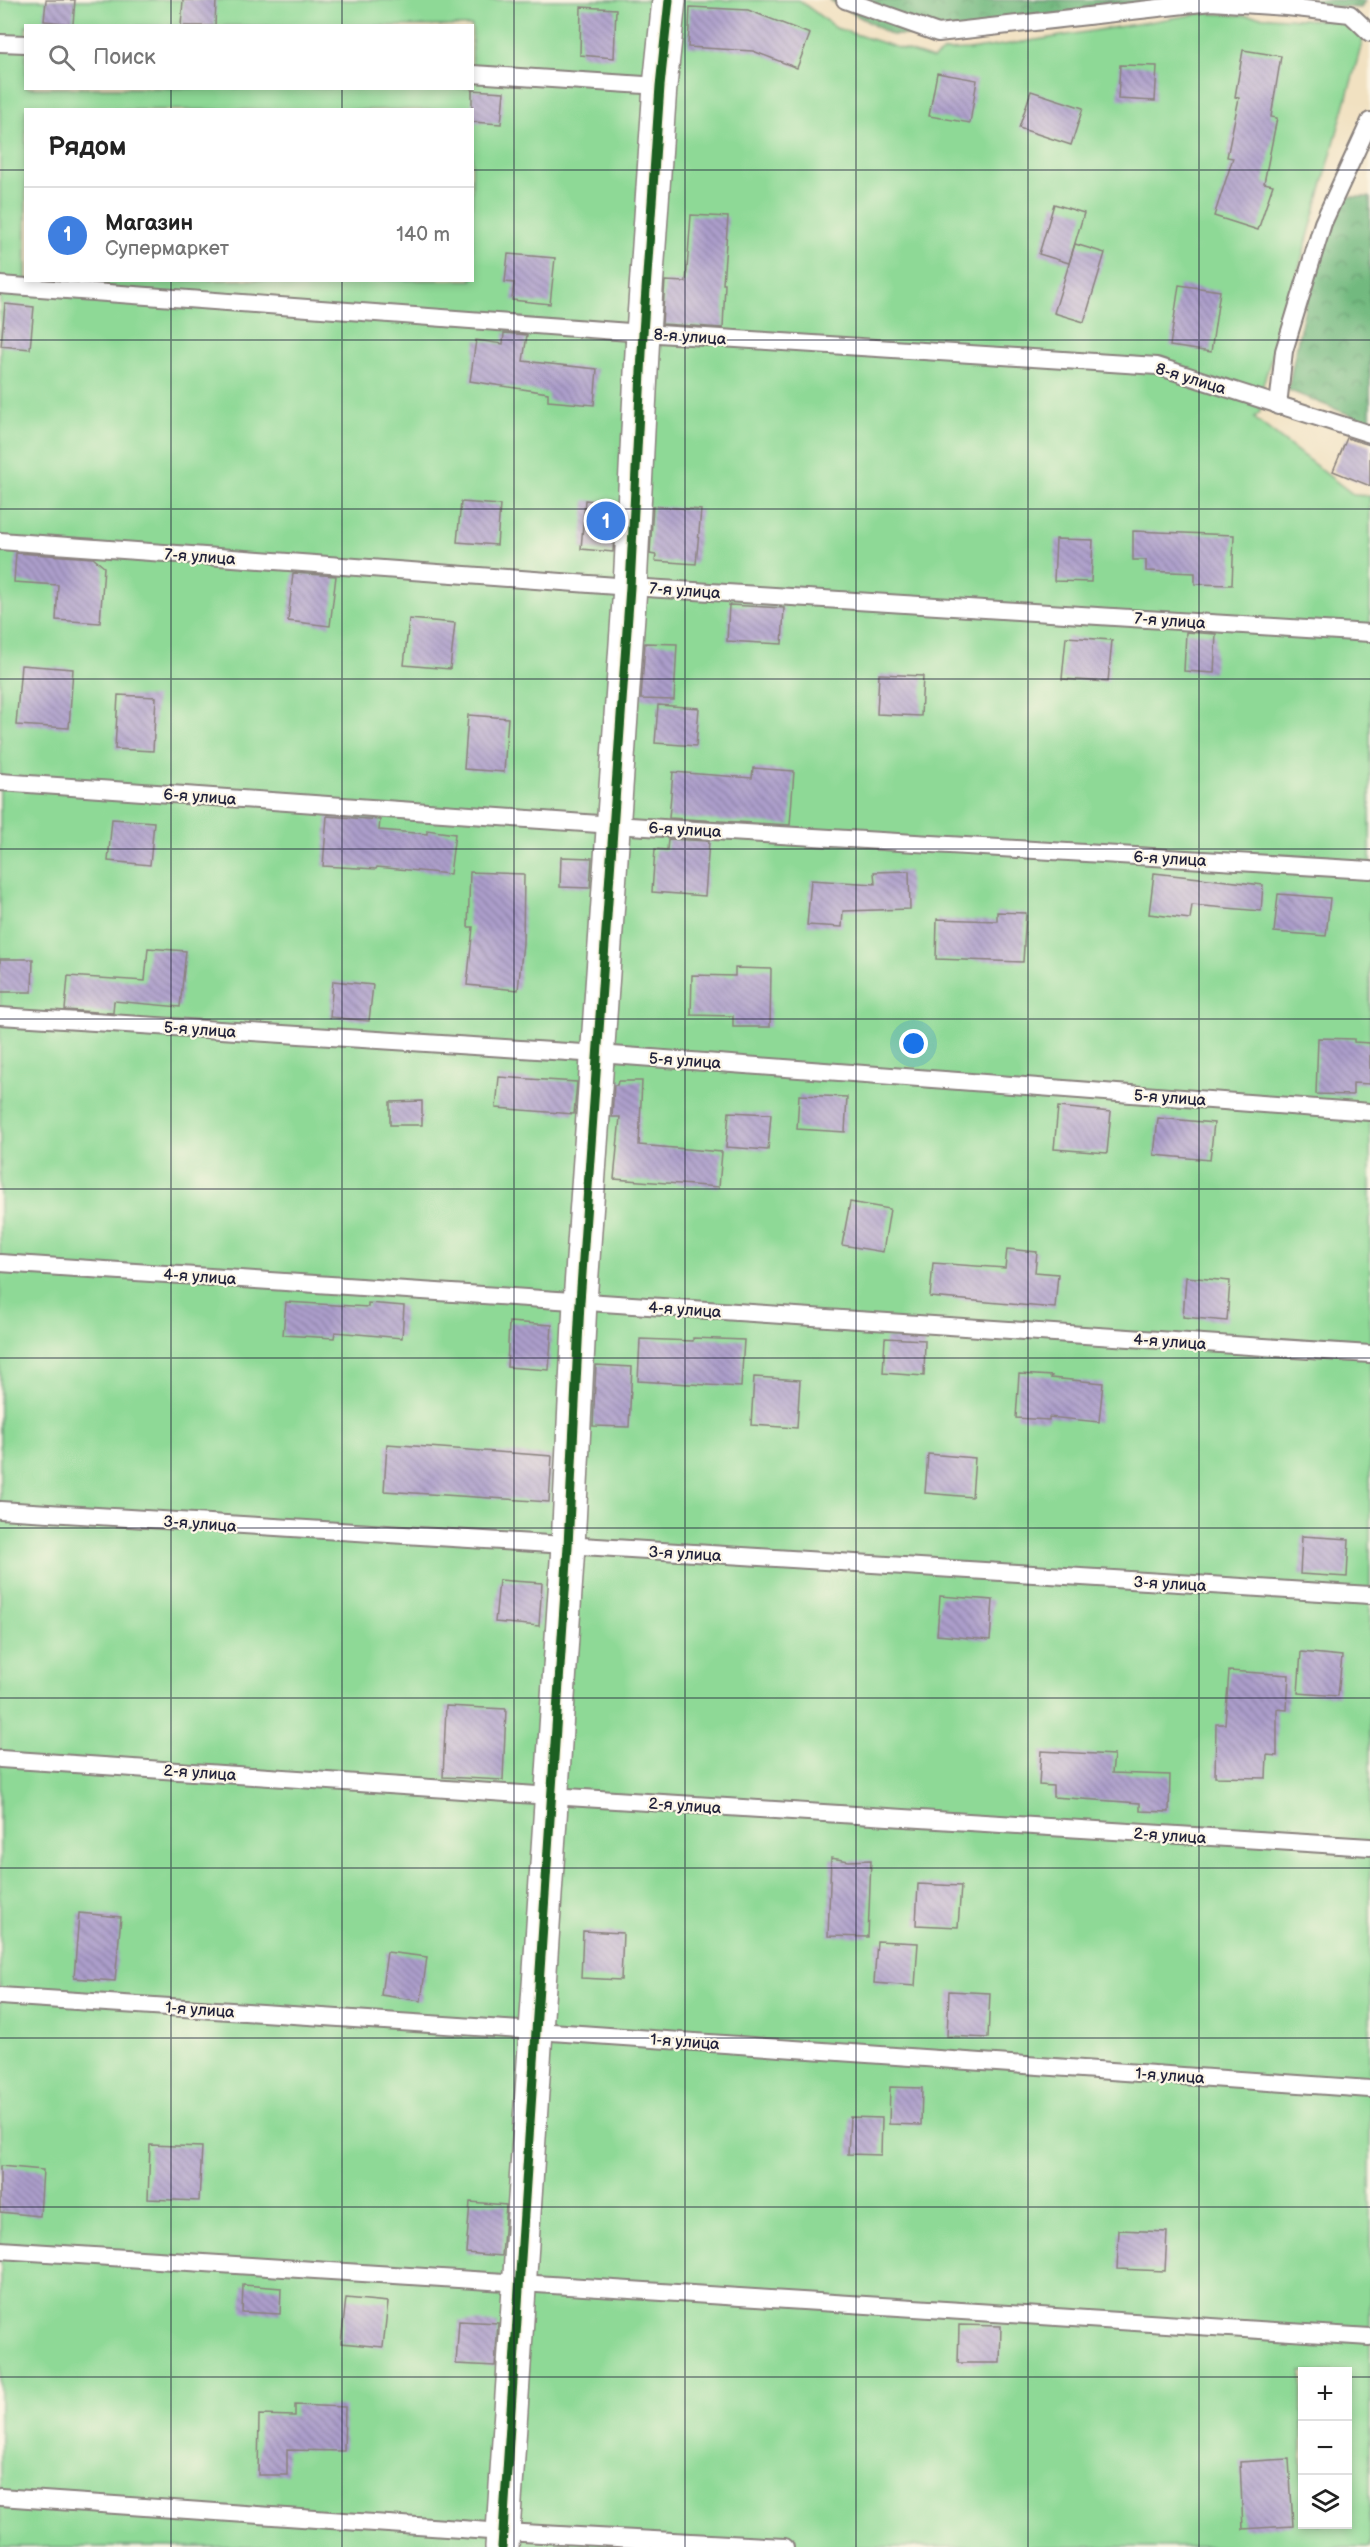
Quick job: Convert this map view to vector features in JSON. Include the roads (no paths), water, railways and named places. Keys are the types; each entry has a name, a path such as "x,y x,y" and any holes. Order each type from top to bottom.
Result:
{"street":[{"path":"503,2539 568,1546 580,1302 630,587 660,86 669,0"}],"lane":[{"path":"845,0 938,33 1210,2 1350,14 1370,33"},
{"path":"0,43 24,44"},
{"path":"474,74 660,86"},
{"path":"1278,406 1284,351 1323,223 1370,120"},
{"name":"8-я улица","path":"0,285 644,333 1157,366 1370,434"},
{"name":"7-я улица","path":"0,541 630,587 1370,633"},
{"name":"6-я улица","path":"0,782 614,825 1370,870"},
{"name":"5-я улица","path":"0,1016 598,1054 1370,1112"},
{"name":"4-я улица","path":"0,1263 1370,1354"},
{"name":"3-я улица","path":"0,1510 1370,1595"},
{"name":"2-я улица","path":"0,1759 1370,1847"},
{"name":"1-я улица","path":"0,1996 537,2031 1370,2090"},
{"path":"0,2250 1370,2337"},
{"path":"0,2497 503,2539 785,2547"}],"place":[{"name":"Магазин","path":"606,521"}]}
